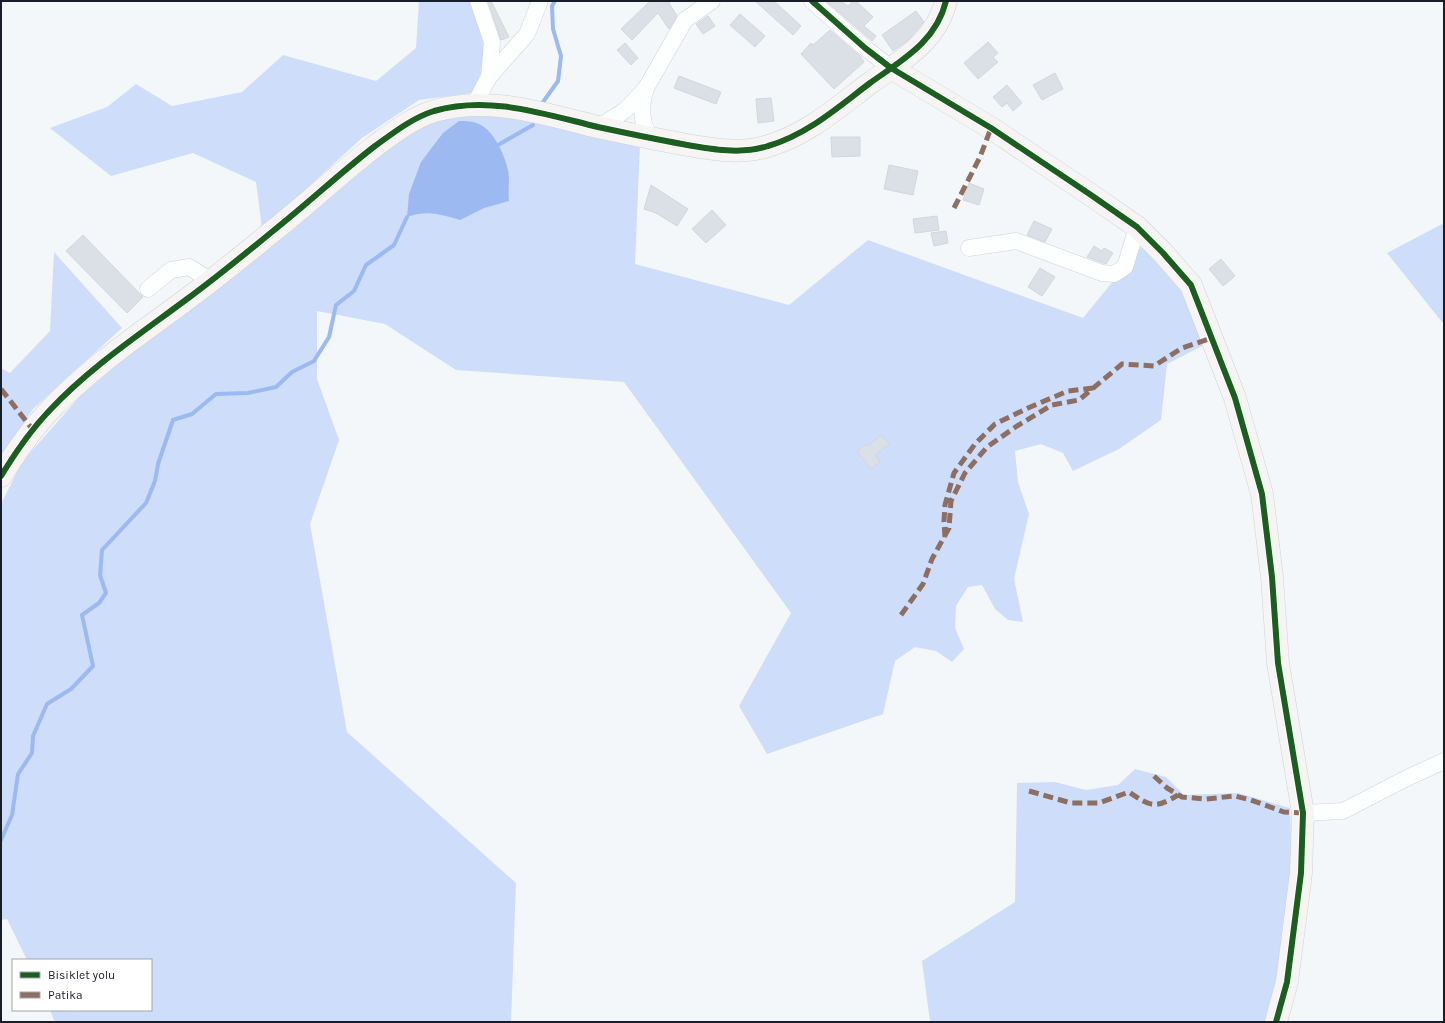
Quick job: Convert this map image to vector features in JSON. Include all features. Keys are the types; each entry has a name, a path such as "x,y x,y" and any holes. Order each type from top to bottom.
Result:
{"street":[{"path":"478,1 492,42 488,77"},
{"path":"474,105 488,77 527,34 540,1"},
{"path":"650,138 645,126 642,112 642,102 646,88 685,20 712,1"},
{"path":"812,1 864,48 891,68 990,128 1137,227 1163,252 1191,285 1235,398 1262,494 1272,577 1278,662 1303,813 1301,873 1287,982 1276,1022"},
{"path":"1,476 14,455 33,430 50,410 73,388 126,344 211,281 282,224 359,158 418,117 435,111 460,106 489,105 531,110 599,127 692,146 726,150 758,149 787,139 814,125 922,45 931,34 944,11 946,1"},
{"path":"599,127 624,111 646,88"},
{"path":"969,248 1016,241 1102,273 1114,274 1125,267 1137,227"},
{"path":"148,289 171,270 189,268 211,281"},
{"path":"1303,813 1344,810 1444,761"}],"shaded area":[{"path":"419,1 472,1 487,42 482,71 472,93 419,100 362,138 262,229 256,182 193,153 111,176 50,128 107,107 136,84 172,106 242,92 283,55 376,81 416,48"},
{"path":"490,109 640,145 635,264 789,305 868,240 1083,318 1146,241 1189,288 1204,345 1167,364 1161,420 1119,449 1073,471 1063,453 1041,444 1015,451 1018,482 1029,514 1014,579 1023,622 1008,620 995,609 982,585 968,587 956,606 955,628 964,649 952,662 936,651 915,647 895,661 883,714 767,754 739,706 791,613 624,382 456,370 385,324 317,311 317,379 339,440 310,524 347,732 516,883 511,1022 55,1022 50,1011 152,1011 152,959 27,959 7,919 1,920 1,504 22,462 81,395 141,344 359,169 414,128 448,114"},
{"path":"1444,223 1444,321 1442,322 1387,253"},
{"path":"54,252 122,328 33,409 1,456 1,368 10,373 50,331"},
{"path":"1135,769 1166,777 1184,795 1238,793 1290,808 1292,875 1278,983 1267,1022 930,1022 922,961 1015,902 1017,783 1055,782 1086,790 1118,785"}],"water":[{"path":"459,121 481,125 491,133 495,139 504,157 508,170 509,201 484,208 460,220 427,213 407,217 409,194 421,162 443,133"}],"building":[{"path":"488,1 491,1 509,37 501,40"},
{"path":"650,1 670,1 669,3 677,16 669,29 658,13 632,40 621,29"},
{"path":"755,1 774,1 801,26 793,35"},
{"path":"826,1 841,1 848,6 853,1 856,1 873,17 864,26 876,36 872,41"},
{"path":"916,11 924,22 908,40 893,51 882,35"},
{"path":"740,14 765,36 755,47 730,25"},
{"path":"708,16 715,26 703,34 696,24"},
{"path":"830,30 860,56 864,62 834,89 801,54 811,43 813,45"},
{"path":"988,42 998,53 993,57 998,62 978,79 964,63"},
{"path":"625,43 638,58 631,65 617,50"},
{"path":"1055,73 1063,89 1042,100 1033,85"},
{"path":"679,76 721,92 716,104 674,88"},
{"path":"1007,85 1022,103 1013,111 1007,103 1002,107 993,97"},
{"path":"771,98 774,121 758,123 756,99"},
{"path":"831,137 860,137 860,156 832,157"},
{"path":"889,165 918,171 913,195 884,189"},
{"path":"969,183 984,189 979,205 963,200"},
{"path":"651,185 688,209 677,226 656,213 644,209"},
{"path":"712,210 726,225 706,243 692,229"},
{"path":"937,216 939,230 915,233 913,219"},
{"path":"1034,221 1052,229 1045,242 1027,235"},
{"path":"946,231 948,243 934,246 931,233"},
{"path":"83,235 143,297 127,313 66,251"},
{"path":"1094,246 1102,251 1104,248 1113,253 1106,264 1087,257"},
{"path":"1221,259 1235,276 1223,286 1209,269"},
{"path":"1040,268 1055,277 1042,296 1028,287"},
{"path":"881,435 889,444 875,455 880,462 871,469 857,451 866,444 868,446"}],"waterway":[{"path":"543,102 558,81 561,56 553,29 552,6 555,1"},
{"path":"498,145 533,125"},
{"path":"1,840 12,815 18,774 32,753 33,736 47,704 71,689 93,666 82,615 99,603 106,593 100,575 102,550 146,503 155,481 158,464 173,420 192,414 216,394 248,393 276,387 292,372 314,361 329,337 336,305 354,291 366,265 394,245 407,217"}],"marked path":[{"path":"954,208 980,157 991,128"},
{"path":"901,615 923,584 932,559 949,528 951,501 965,473 987,447 1017,426 1052,405 1079,400 1122,364 1154,366 1182,348 1212,338"},
{"path":"945,537 945,505 954,473 975,444 995,424 1028,408 1068,391 1093,388"},
{"path":"1,389 33,430"},
{"path":"1154,776 1167,788 1182,797 1206,799 1235,796 1284,812 1303,813"},
{"path":"1029,791 1071,803 1099,803 1129,792 1143,801 1158,804 1164,803 1178,795"}],"cycle path":[{"path":"812,1 865,48 891,68 991,128 1137,227 1163,253 1191,285 1235,398 1262,494 1272,577 1278,663 1303,813 1301,873 1287,982 1276,1022"},
{"path":"1,476 35,426 64,395 81,380 115,352 231,265 375,146 403,126 418,118 434,111 455,107 475,105 496,106 537,112 598,127 703,148 736,151 758,149 782,141 809,128 905,58 926,39 934,28 946,1"}]}
